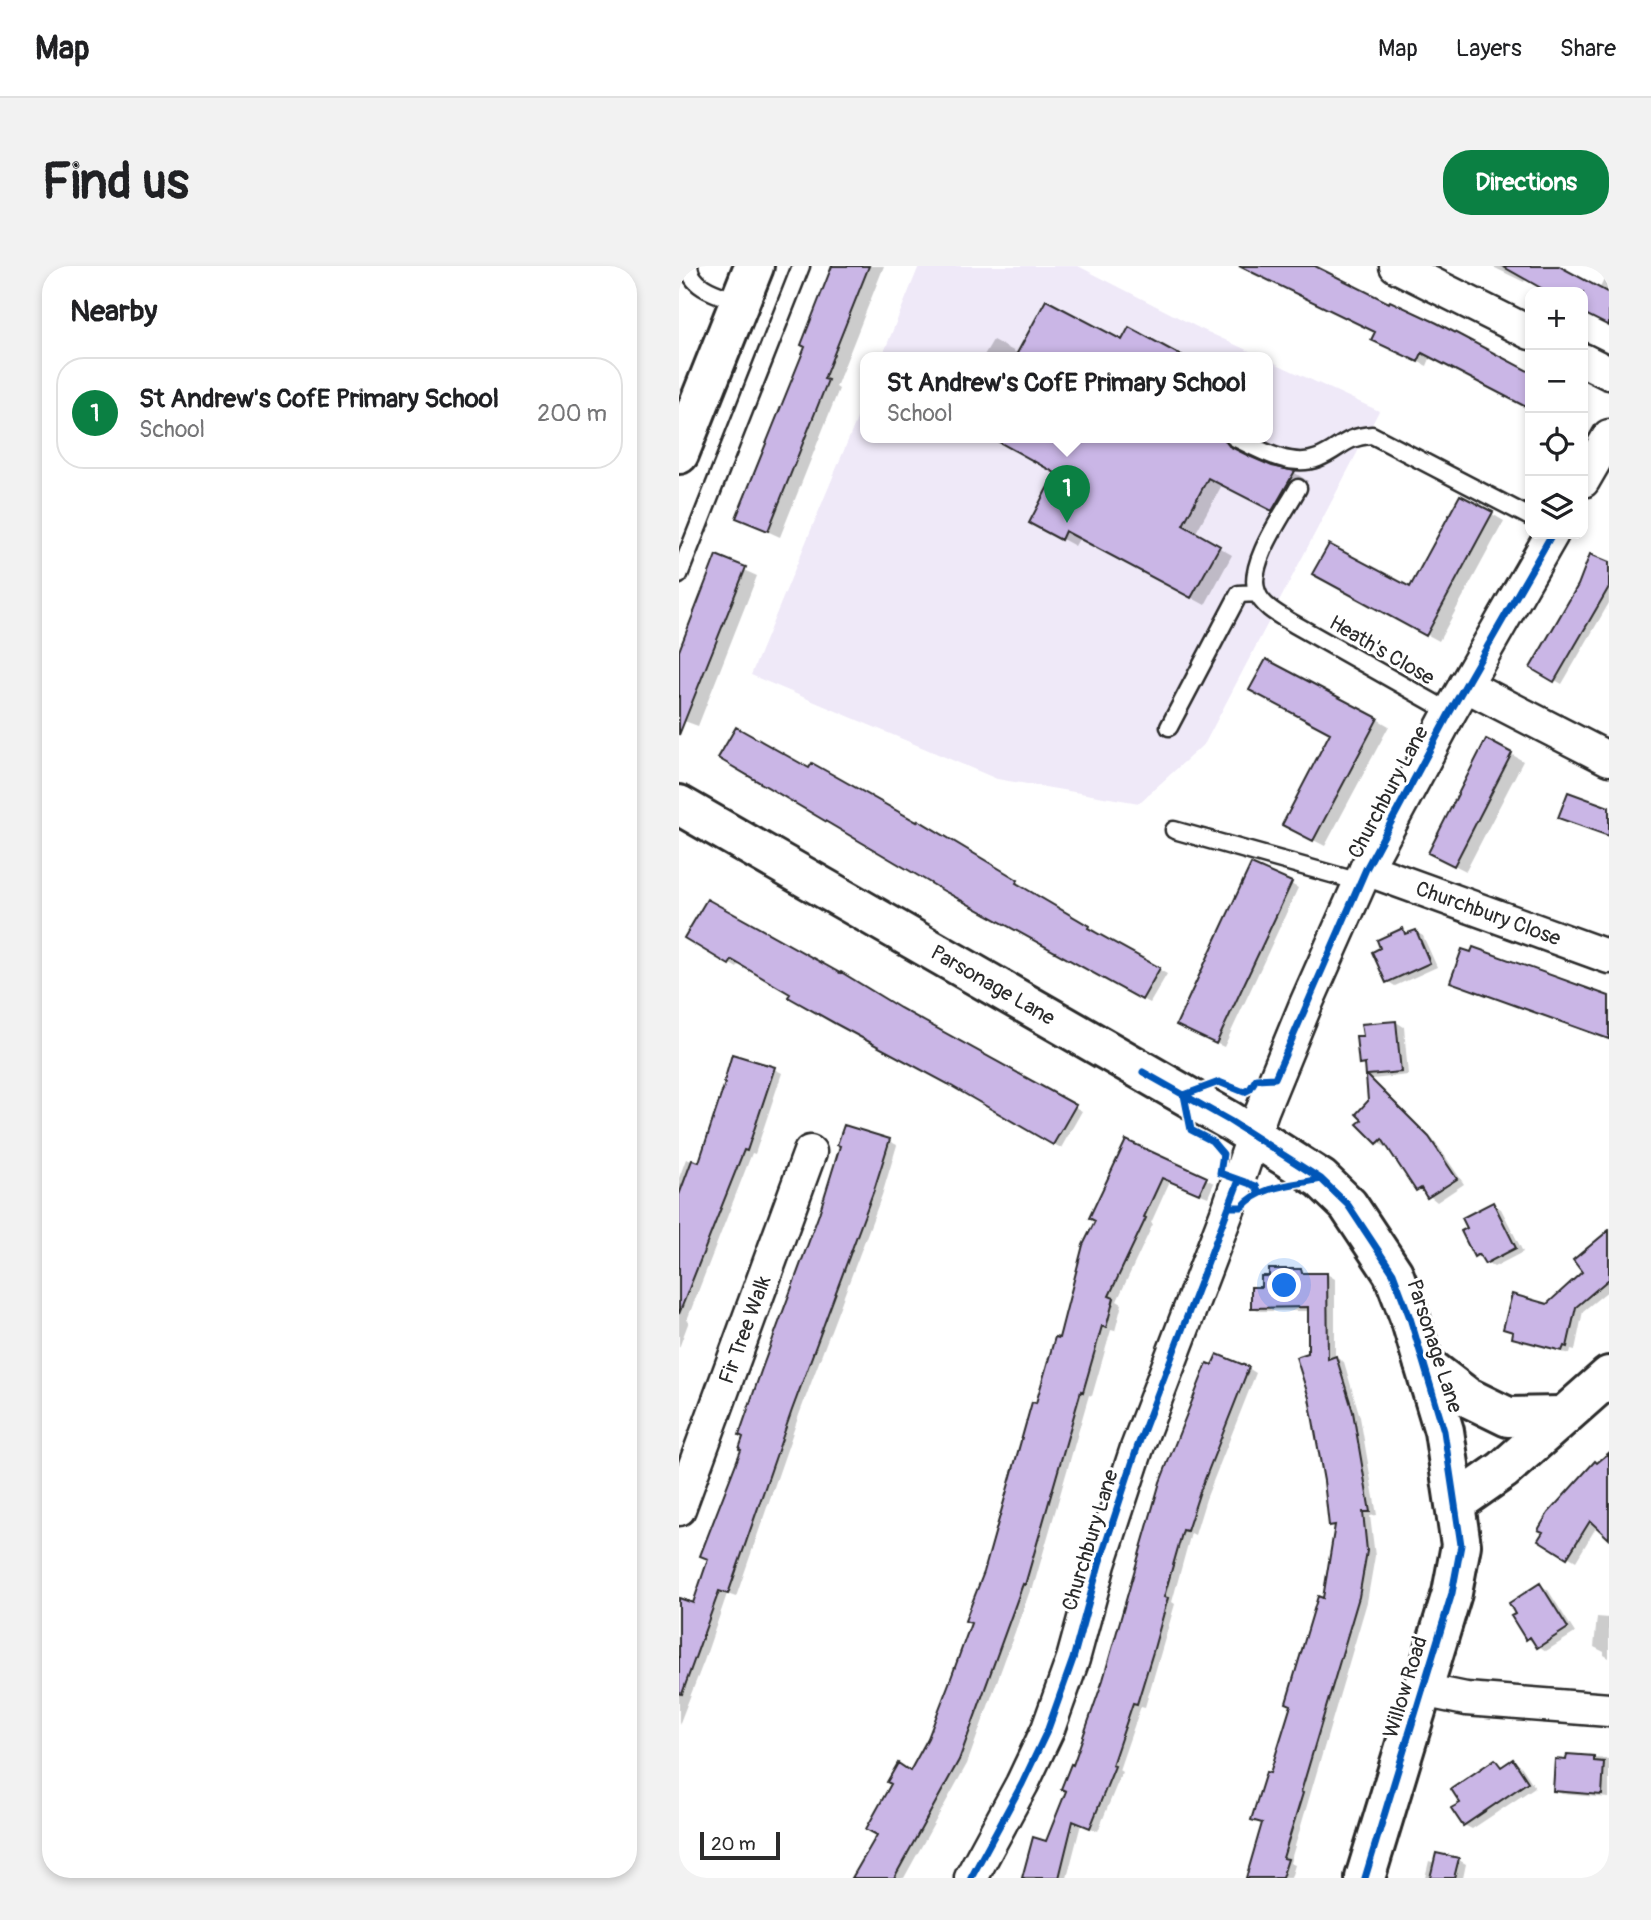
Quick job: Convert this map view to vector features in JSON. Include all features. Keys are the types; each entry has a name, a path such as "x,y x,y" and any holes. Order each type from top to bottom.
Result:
{"street":[{"path":"679,454 689,397 739,302 754,266"},
{"path":"1396,266 1525,330"},
{"path":"1588,362 1609,373"},
{"path":"1586,476 1609,436"},
{"name":"Churchbury Lane","path":"971,1878 1022,1784 1048,1729 1073,1659 1099,1564 1137,1448 1296,1029 1363,876 1450,712 1549,539"},
{"path":"1465,685 1609,759"},
{"name":"Parsonage Lane","path":"679,805 1254,1136 1321,1180 1347,1205 1393,1273 1410,1318 1444,1431 1456,1503"},
{"name":"Churchbury Close","path":"1363,876 1609,957"},
{"name":"Fir Tree Walk","path":"679,1509 810,1152"},
{"path":"1424,1364 1467,1397 1508,1416 1563,1416"},
{"path":"1456,1503 1503,1470 1609,1376"},
{"name":"Willow Road","path":"1365,1878 1458,1566 1461,1545 1456,1503"},
{"path":"1422,1689 1466,1699 1609,1710"}],"lane":[{"path":"689,266 693,280 706,289 739,302"},
{"path":"681,566 801,266"},
{"path":"1246,443 1266,453 1294,461 1316,459 1354,436 1372,435 1525,514"},
{"path":"1169,727 1239,594 1257,593 1255,578 1258,561 1298,488"},
{"name":"Heath's Close","path":"1257,593 1269,608 1294,624 1450,712"},
{"path":"1174,830 1363,876"}],"shaded area":[{"path":"919,266 1078,266 1251,352 884,352"},
{"path":"1273,362 1379,411 1205,743 1139,803 997,779 751,675 860,412 860,443 1273,443"}],"building":[{"path":"832,266 869,266 824,379 828,380 768,531 736,518 805,347 801,345"},
{"path":"1239,266 1315,266 1389,303 1390,301 1437,323 1525,369 1525,406 1422,353 1418,362 1371,340 1375,332"},
{"path":"1502,266 1559,266 1609,293 1609,326 1588,316 1588,287 1539,287"},
{"path":"1046,300 1122,340 1129,327 1175,352 1018,352"},
{"path":"1001,443 1227,443 1272,466 1295,471 1272,511 1208,478 1183,525 1220,546 1191,598 1065,531 1061,540 1029,523 1055,473"},
{"path":"1460,495 1493,512 1426,636 1312,574 1329,544 1410,587"},
{"path":"1590,554 1609,562 1609,587 1554,682 1530,668 1578,585"},
{"path":"716,555 746,567 679,735 679,651"},
{"path":"1266,659 1378,718 1313,841 1282,825 1330,733 1249,690"},
{"path":"736,727 809,768 812,763 917,822 918,820 1018,880 1016,883 1089,926 1088,928 1160,968 1142,1000 944,891 718,758"},
{"path":"1486,739 1512,753 1454,866 1428,853"},
{"path":"1568,792 1609,807 1609,836 1558,818"},
{"path":"1251,864 1292,882 1216,1044 1176,1025"},
{"path":"707,899 1076,1105 1053,1145 788,997 790,994 732,960 729,965 684,938"},
{"path":"1403,928 1405,934 1416,930 1430,963 1386,983 1372,952 1380,948 1377,940"},
{"path":"1473,947 1609,996 1609,1039 1450,982 1462,949 1471,952"},
{"path":"1396,1021 1401,1072 1367,1075 1429,1137 1457,1179 1427,1198 1421,1188 1416,1191 1382,1139 1377,1144 1357,1124 1362,1120 1356,1114 1368,1101 1365,1064 1359,1065 1356,1036 1363,1036 1361,1024"},
{"path":"732,1054 775,1067 747,1151 744,1150 679,1314 679,1195 692,1160 699,1162"},
{"path":"844,1125 890,1139 728,1594 719,1591 682,1694 679,1693 679,1598 693,1603 708,1559 700,1556 741,1450 739,1449 743,1437 739,1435 819,1214"},
{"path":"1126,1140 1207,1177 1199,1194 1162,1178 1109,1296 1114,1298 1106,1328 1102,1326 1083,1392 1081,1391 1025,1585 1023,1584 959,1760 894,1878 852,1878 877,1835 866,1829 891,1784 887,1782 898,1763 910,1771 928,1738 951,1678 971,1623 965,1621 984,1572 1032,1402 1036,1403 1055,1337 1059,1338 1083,1245 1095,1221 1089,1218"},
{"path":"1493,1202 1516,1248 1485,1264 1479,1254 1474,1257 1461,1231 1467,1228 1462,1218"},
{"path":"1609,1230 1609,1279 1576,1307 1567,1347 1564,1346 1562,1351 1512,1338 1513,1332 1503,1329 1512,1294 1547,1304 1582,1272 1573,1260"},
{"path":"1269,1269 1301,1269 1302,1273 1327,1273 1328,1359 1336,1356 1353,1412 1370,1512 1363,1512 1367,1551 1359,1597 1301,1792 1303,1793 1283,1858 1288,1859 1282,1878 1246,1878 1262,1823 1251,1820 1266,1772 1270,1773 1291,1705 1286,1703 1318,1596 1323,1598 1335,1525 1329,1526 1309,1398 1296,1357 1308,1353 1308,1307 1251,1308 1251,1287 1261,1287 1261,1276 1269,1276"},
{"path":"1217,1354 1249,1367 1187,1531 1183,1530 1164,1597 1168,1598 1153,1652 1137,1704 1133,1703 1112,1765 1115,1766 1090,1828 1073,1821 1059,1878 1022,1878 1033,1837 1046,1841 1066,1791 1061,1789 1071,1764 1073,1765 1103,1680 1160,1482 1207,1363 1212,1365"},
{"path":"1609,1453 1609,1539 1590,1521 1567,1558 1538,1540 1543,1532 1538,1530 1548,1513 1595,1461 1597,1463"},
{"path":"1540,1583 1568,1628 1537,1648 1530,1637 1526,1640 1511,1616 1515,1614 1509,1603"},
{"path":"1567,1754 1594,1756 1594,1761 1604,1762 1602,1795 1553,1791 1555,1759 1566,1760"},
{"path":"1495,1759 1501,1767 1513,1759 1528,1782 1463,1826 1451,1808 1460,1803 1451,1789"},
{"path":"1436,1853 1459,1858 1454,1878 1430,1878"}],"cycle path":[{"path":"1184,1095 1219,1082 1244,1092 1250,1089 1256,1079 1275,1078 1366,869 1450,712 1549,539"},
{"path":"1143,1072 1230,1121 1321,1179 1348,1205 1393,1273 1410,1318 1444,1431 1461,1545 1452,1593 1365,1878"},
{"path":"1184,1095 1191,1130 1212,1141 1223,1154 1220,1173 1256,1186 1259,1193"},
{"path":"1229,1207 1242,1207 1268,1190 1321,1179"},
{"path":"971,1878 1022,1784 1048,1729 1073,1659 1099,1564 1137,1448 1239,1180"}],"place":[{"name":"St Andrew's CofE Primary School","path":"1067,523"}]}
